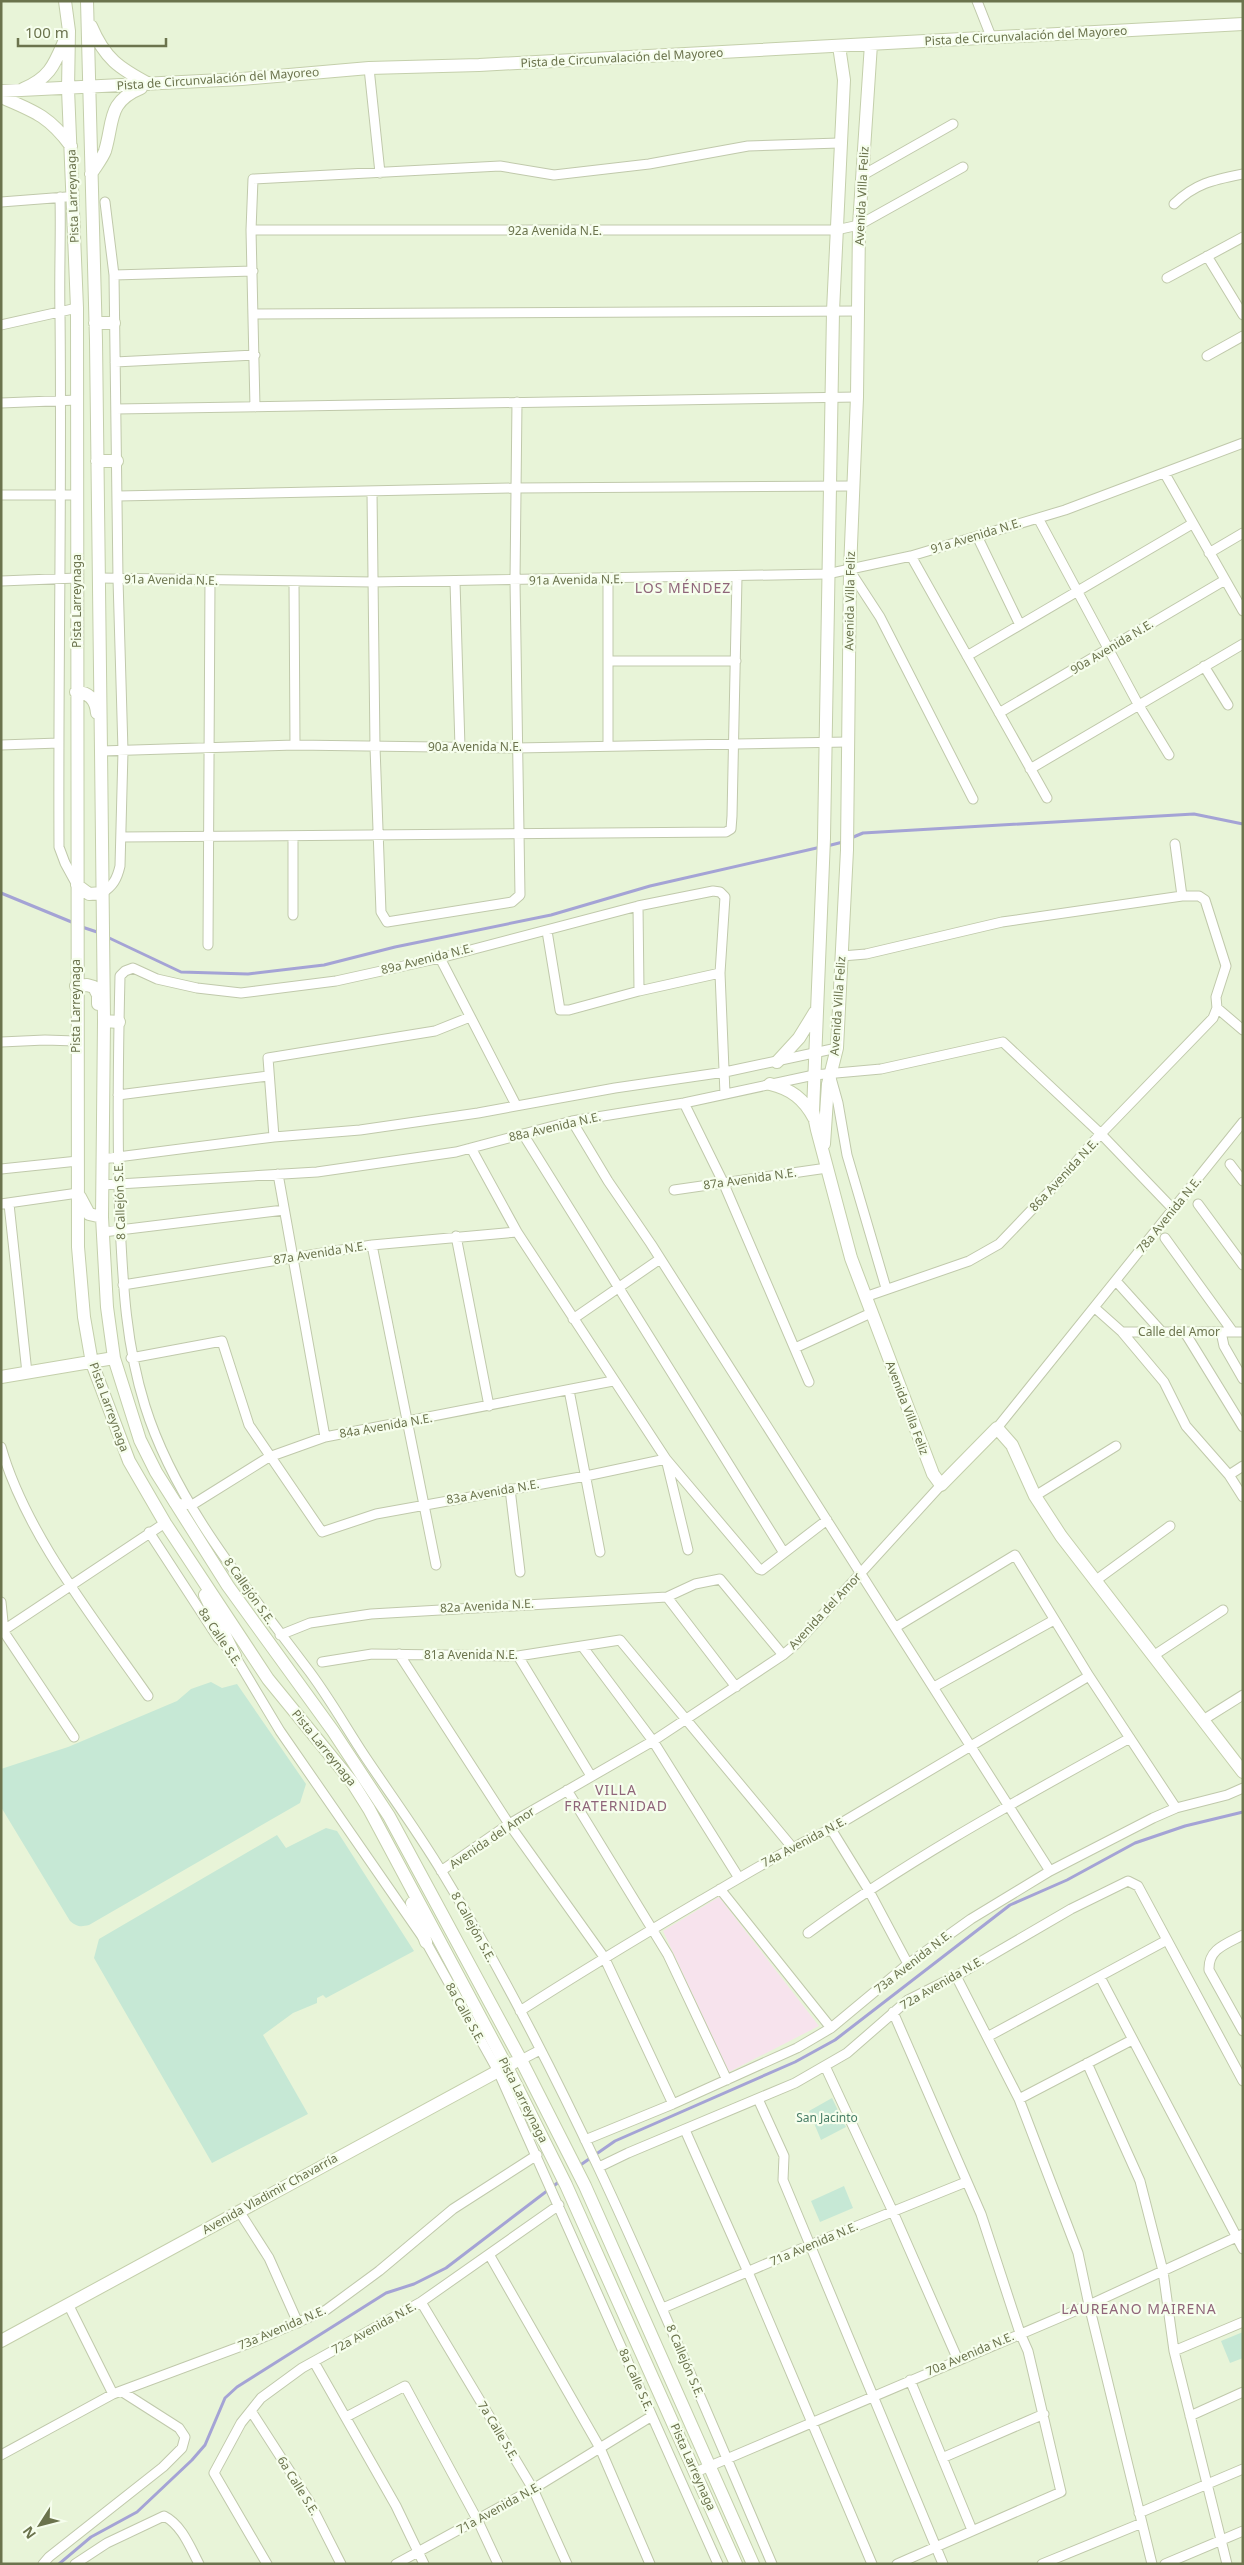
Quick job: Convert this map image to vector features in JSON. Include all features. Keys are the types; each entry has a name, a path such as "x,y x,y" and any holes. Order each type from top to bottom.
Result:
{"main road":[{"name":"Pista Larreynaga","path":"65,1 69,31 68,89 71,146 66,197 77,308 76,1040 78,1248 84,1316 92,1363 124,1452 165,1523 268,1679 352,1782 369,1809 502,2069 566,2185 736,2564"},
{"name":"Pista Larreynaga","path":"87,1 99,578 104,1020 102,1061 102,1217 107,1307 114,1358 142,1444 174,1504 233,1593 333,1730 384,1809 521,2060 580,2176 753,2564"},
{"path":"88,21 100,45 115,64 149,84"},
{"name":"Pista de Circunvalación del Mayoreo","path":"1,92 149,84 369,68 479,65 1242,25"},
{"path":"17,91 41,80 50,72 69,31"},
{"name":"Avenida Villa Feliz","path":"825,1162 830,1075 837,1048 848,831 850,570 857,397 859,225 871,44"},
{"name":"Avenida Villa Feliz","path":"839,46 844,80 833,311 827,574 824,838 816,1010 814,1118 851,1258 933,1474 941,1485"},
{"path":"90,174 104,152 110,118 116,106 126,94 149,84"},
{"path":"1,97 42,115 57,127 71,146"},
{"path":"95,323 114,323"},
{"path":"97,461 117,461"},
{"path":"76,692 84,692 93,698 97,708 98,771 101,785"},
{"path":"77,891 89,894 102,893"},
{"path":"76,986 87,985 94,987 98,995 99,1052 102,1061"},
{"path":"777,1062 799,1038 816,1010"},
{"path":"104,1020 119,1022"},
{"path":"770,1084 782,1087 797,1095 809,1108 814,1118"},
{"path":"78,1193 83,1207 89,1214 102,1217"},
{"path":"1,1377 114,1358"},
{"path":"997,1428 1012,1445 1035,1496 1061,1536 1243,1772"},
{"name":"Avenida del Amor","path":"941,1485 997,1428"},
{"path":"190,1561 235,1656"},
{"path":"397,1863 426,1942"},
{"name":"Avenida Vladimir Chavarría","path":"1,2341 521,2060"}],"street":[{"path":"977,1 992,39"},
{"path":"369,68 380,173"},
{"path":"863,175 953,124"},
{"path":"255,407 255,314 251,230 253,179 500,166 554,175 649,164 748,146 840,143"},
{"name":"92a Avenida N.E.","path":"251,230 836,230 859,225 963,167"},
{"path":"1174,204 1187,191 1207,181 1243,174"},
{"path":"1,202 66,197 60,312 62,578 59,648 61,697 59,847 77,891"},
{"path":"102,893 110,888 117,878 120,866 123,751 118,579 114,276 105,202"},
{"path":"1167,278 1243,238"},
{"path":"1207,256 1243,315"},
{"path":"114,276 253,271"},
{"path":"1,325 77,308"},
{"path":"255,314 859,311"},
{"path":"1207,356 1243,336"},
{"path":"115,362 255,355"},
{"path":"116,409 857,397"},
{"path":"1,403 77,400"},
{"path":"372,492 375,747 381,912 388,922 517,899 520,895 516,748 517,402"},
{"name":"91a Avenida N.E.","path":"99,578 455,582 827,574 911,556 1038,518 1165,474 1243,444"},
{"path":"1165,474 1242,610"},
{"path":"118,496 516,488 852,486"},
{"path":"1,495 76,495"},
{"path":"1038,518 1138,704 1169,755"},
{"path":"967,656 1192,524"},
{"path":"1209,553 1243,533"},
{"path":"977,536 1020,625"},
{"path":"911,556 1047,798"},
{"path":"850,570 880,617 973,799"},
{"path":"121,837 210,838 726,832 731,829 737,577"},
{"path":"1,581 78,578"},
{"path":"608,579 608,746"},
{"path":"208,945 210,580"},
{"name":"90a Avenida N.E.","path":"999,713 1224,580"},
{"path":"294,581 295,745"},
{"path":"455,582 460,747"},
{"path":"1030,769 1243,644"},
{"path":"609,661 736,661"},
{"path":"1204,666 1228,705"},
{"name":"90a Avenida N.E.","path":"101,751 295,745 516,748 848,742"},
{"path":"1,745 59,743"},
{"path":"293,836 293,915"},
{"path":"1175,844 1182,896"},
{"name":"89a Avenida N.E.","path":"125,971 133,968 157,979 197,988 241,993 336,981 440,958 638,906 713,891 720,892 725,897 720,973"},
{"path":"842,956 866,954 1002,922 1182,896 1198,896 1205,900 1210,908 1226,966 1216,997 1217,1008 1243,1030"},
{"path":"638,906 639,991"},
{"path":"547,931 560,1010 569,1010 639,991 720,973 725,1094"},
{"path":"440,958 516,1105"},
{"name":"8 Callejón S.E.","path":"125,971 120,976 118,1095 118,1184 123,1285 131,1358 156,1438 192,1505 242,1583 280,1635 308,1669 442,1871 520,2011 597,2162 663,2308 772,2564"},
{"name":"86a Avenida N.E.","path":"865,1297 886,1288 969,1261 999,1244 1101,1134 1213,1018 1217,1008"},
{"path":"274,1137 267,1060 272,1056 435,1031 470,1017"},
{"path":"1,1042 76,1040"},
{"name":"88a Avenida N.E.","path":"102,1185 317,1172 471,1148 572,1121 684,1103 814,1074 830,1075 881,1068 1003,1042 1101,1134"},
{"name":"88a Avenida N.E.","path":"102,1159 274,1137 360,1130 478,1113 516,1105 725,1072 837,1048"},
{"path":"830,1075 838,1103 847,1155 886,1288"},
{"path":"118,1095 268,1076"},
{"path":"684,1103 723,1182 809,1382"},
{"path":"572,1121 608,1181 896,1627 1050,1871"},
{"name":"78a Avenida N.E.","path":"1095,1308 1243,1122"},
{"path":"523,1134 784,1553"},
{"path":"1101,1134 1173,1209"},
{"path":"471,1148 517,1232 613,1381 666,1459 758,1569 762,1570 827,1520"},
{"path":"1,1169 78,1160"},
{"name":"87a Avenida N.E.","path":"674,1190 825,1162"},
{"path":"1230,1164 1243,1182"},
{"path":"278,1174 325,1437"},
{"path":"27,1373 5,1204 78,1193"},
{"path":"1198,1204 1243,1265"},
{"path":"103,1232 284,1210"},
{"name":"87a Avenida N.E.","path":"123,1285 372,1245 517,1232"},
{"path":"456,1236 489,1406"},
{"path":"1165,1238 1233,1332"},
{"path":"372,1245 436,1565"},
{"path":"573,1319 660,1259"},
{"path":"1116,1281 1161,1331"},
{"name":"Calle del Amor","path":"1095,1308 1122,1332 1243,1332"},
{"name":"Avenida del Amor","path":"997,1428 1095,1308"},
{"path":"795,1348 871,1313"},
{"path":"1184,1331 1243,1427"},
{"path":"1122,1332 1164,1382 1186,1426 1228,1475 1243,1497"},
{"path":"1221,1332 1224,1346 1243,1379"},
{"path":"131,1358 222,1341 249,1425 269,1458"},
{"name":"84a Avenida N.E.","path":"192,1505 269,1458 325,1437 613,1381"},
{"path":"569,1390 600,1552"},
{"path":"1035,1496 1116,1446"},
{"path":"1,1448 4,1464 10,1478 37,1531 72,1587 148,1696"},
{"name":"83a Avenida N.E.","path":"269,1458 322,1532 376,1514 586,1476 666,1459"},
{"path":"666,1459 688,1550"},
{"path":"1228,1475 1243,1466"},
{"name":"Avenida del Amor","path":"442,1871 510,1824 653,1741 783,1655 796,1644 941,1485"},
{"path":"510,1489 520,1572"},
{"path":"174,1504 192,1505"},
{"path":"2,1632 72,1587 165,1523"},
{"path":"1095,1581 1170,1526"},
{"name":"8a Calle S.E.","path":"150,1532 218,1638 235,1656 280,1731 426,1942 502,2069 544,2174 718,2564"},
{"path":"896,1627 1015,1555 1089,1676 1176,1808"},
{"name":"82a Avenida N.E.","path":"280,1635 310,1624 371,1614 667,1597 695,1584 720,1579 783,1655"},
{"path":"667,1597 736,1687"},
{"path":"1,1602 2,1632 74,1737"},
{"path":"1153,1656 1223,1610"},
{"path":"934,1688 1054,1620"},
{"name":"81a Avenida N.E.","path":"322,1662 372,1654 518,1656 620,1640 687,1718"},
{"path":"582,1646 653,1741 739,1878"},
{"path":"399,1654 510,1824 604,1957 673,2104"},
{"path":"518,1656 591,1776"},
{"name":"74a Avenida N.E.","path":"520,2011 653,1928 792,1847 830,1829 1089,1676"},
{"path":"1203,1720 1243,1695"},
{"path":"687,1718 792,1847"},
{"path":"808,1933 868,1889 1009,1805 1130,1738"},
{"name":"73a Avenida N.E.","path":"587,2143 797,2048 831,2028 908,1964 971,1918 1050,1871 1176,1808 1227,1795 1243,1788"},
{"path":"566,1790 668,1955 727,2080"},
{"path":"830,1829 868,1889 908,1964"},
{"name":"72a Avenida N.E.","path":"597,2162 628,2153 685,2130 825,2066 847,2053 908,2000 956,1976 1034,1929 1128,1881 1138,1886 1167,1940"},
{"path":"720,1889 831,2028"},
{"path":"1243,1936 1213,1952 1208,1959 1209,1970 1243,2031"},
{"path":"989,2036 1167,1940 1243,2080"},
{"path":"956,1976 989,2036 1019,2099 1078,2253 1152,2564"},
{"path":"1100,1977 1132,2040 1240,2236 1243,2249"},
{"path":"893,2012 981,2214 1020,2333 1028,2351 1061,2492 898,2564"},
{"path":"1019,2099 1132,2040"},
{"name":"Avenida Vladimir Chavarría","path":"521,2060 540,2050"},
{"path":"1088,2063 1140,2181 1163,2271 1174,2351 1227,2564"},
{"path":"825,2066 893,2212 958,2360"},
{"path":"758,2098 784,2156 783,2180 943,2564"},
{"path":"685,2130 748,2272 872,2564"},
{"name":"73a Avenida N.E.","path":"1,2455 117,2392 298,2323 326,2310 379,2271 453,2209 536,2155"},
{"name":"71a Avenida N.E.","path":"663,2308 810,2244 966,2182"},
{"name":"72a Avenida N.E.","path":"267,2564 214,2473 241,2423 261,2398 314,2362 421,2302 490,2256 557,2201"},
{"path":"238,2212 269,2258 298,2323"},
{"name":"70a Avenida N.E.","path":"696,2472 1089,2304 1240,2236"},
{"path":"490,2256 600,2448 650,2564"},
{"name":"7a Calle S.E.","path":"421,2302 533,2489 567,2564"},
{"path":"43,2564 163,2467 182,2448 185,2437 180,2428 117,2392 68,2304"},
{"path":"1174,2351 1243,2322"},
{"path":"314,2362 396,2506 424,2564"},
{"path":"910,2380 972,2530"},
{"path":"346,2417 405,2386 478,2521 498,2564"},
{"path":"1190,2416 1243,2392"},
{"name":"6a Calle S.E.","path":"251,2411 309,2501 341,2564"},
{"path":"942,2458 1044,2414"},
{"name":"71a Avenida N.E.","path":"396,2564 478,2521 652,2416"},
{"path":"1139,2513 1243,2470"},
{"path":"75,2564 107,2543 156,2518 164,2516 172,2520 180,2530 199,2564"},
{"path":"1042,2564 1142,2523"},
{"path":"1165,2564 1243,2531"}],"shaded area":[{"path":"1,1 1243,1 1243,2564 1,2564"},
{"path":"719,1897 819,2026 729,2072 663,1931"}],"green space":[{"path":"211,1682 222,1688 237,1684 306,1784 300,1803 89,1925 81,1926 75,1924 70,1921 1,1807 1,1769 68,1747 177,1701 191,1689"},
{"path":"326,1828 337,1831 414,1951 326,1998 323,1995 317,1998 317,2003 293,2013 263,2035 308,2114 212,2163 94,1958 99,1939 277,1835 286,1848"},
{"name":"San Jacinto","path":"832,2098 846,2127 821,2140 809,2111"},
{"path":"844,2186 853,2208 820,2222 811,2201"},
{"path":"1243,2332 1243,2358 1230,2363 1221,2341"}],"waterway":[{"path":"851,838 863,833 1194,814 1243,824"},
{"path":"827,846 843,842"},
{"path":"105,936 181,972 248,974 324,965 395,947 551,915 650,886 821,847"},
{"path":"1,893 74,923"},
{"path":"82,927 100,933"},
{"path":"579,2166 615,2141 795,2062 835,2040 1010,1905 1067,1880 1135,1843 1185,1826 1243,1812"},
{"path":"59,2564 91,2537 137,2512 192,2460 205,2445 225,2398 237,2387 386,2293 414,2284 446,2268 560,2181"}],"district":[{"name":"LOS MÉNDEZ","path":"683,588"},
{"name":"VILLA FRATERNIDAD","path":"616,1798"},
{"name":"LAUREANO MAIRENA","path":"1139,2309"}]}
